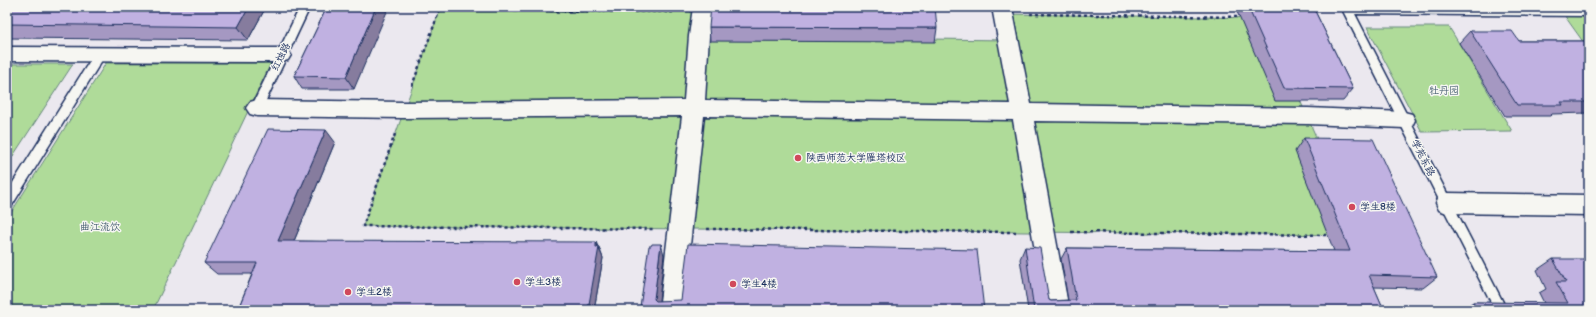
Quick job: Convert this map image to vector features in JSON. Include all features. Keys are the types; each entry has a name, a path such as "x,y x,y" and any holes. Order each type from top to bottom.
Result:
{"street":[{"path":"671,310 694,108 699,36 703,10"},
{"path":"1002,10 1022,112 1057,310"},
{"path":"7,54 281,55"},
{"path":"257,108 403,110 694,108 1308,116 1404,120"},
{"path":"1447,203 1589,205"}],"lane":[{"name":"红烛路","path":"257,108 305,7"},
{"path":"1347,9 1589,12"},
{"name":"学苑东路","path":"1347,9 1501,309"},
{"path":"7,203 100,54"}],"path":[{"path":"703,10 440,9 363,226 1335,235"},
{"path":"1002,10 1248,17"}],"green space":[{"path":"440,9 702,12 699,36 1007,40 1003,14 1264,18 1359,235 363,226"},
{"path":"1564,15 1589,15 1589,50"},
{"name":"牡丹园","path":"1367,27 1449,27 1512,131 1422,132"},
{"name":"曲江流饮","path":"106,63 271,63 153,310 7,310 7,219"},
{"path":"7,64 73,64 7,165"}],"building":[{"path":"7,7 249,7 238,27 7,24"},
{"path":"327,7 376,7 346,77 294,76"},
{"path":"711,7 935,7 937,28 709,27"},
{"path":"1248,7 1313,7 1353,89 1284,88"},
{"path":"1470,31 1512,31 1519,41 1589,41 1589,102 1561,102 1563,105 1517,105"},
{"path":"268,129 326,130 278,241 596,242 596,247 599,247 588,310 238,309 257,263 204,263"},
{"path":"1304,138 1373,139 1437,277 1369,275 1384,310 1034,310 1025,247 1040,248 1049,300 1051,301 1076,300 1067,248 1350,251"},
{"path":"652,244 661,244 654,299 656,301 681,300 688,244 977,250 984,310 643,310 643,307 640,307 649,246"},
{"path":"1553,259 1589,259 1589,310 1477,310 1473,302 1568,303 1556,282 1566,282"}],"place":[{"name":"陕西师范大学雁塔校区","path":"798,158"},
{"name":"学生8楼","path":"1352,207"},
{"name":"学生3楼","path":"517,282"},
{"name":"学生4楼","path":"733,284"},
{"name":"学生2楼","path":"348,292"}]}
